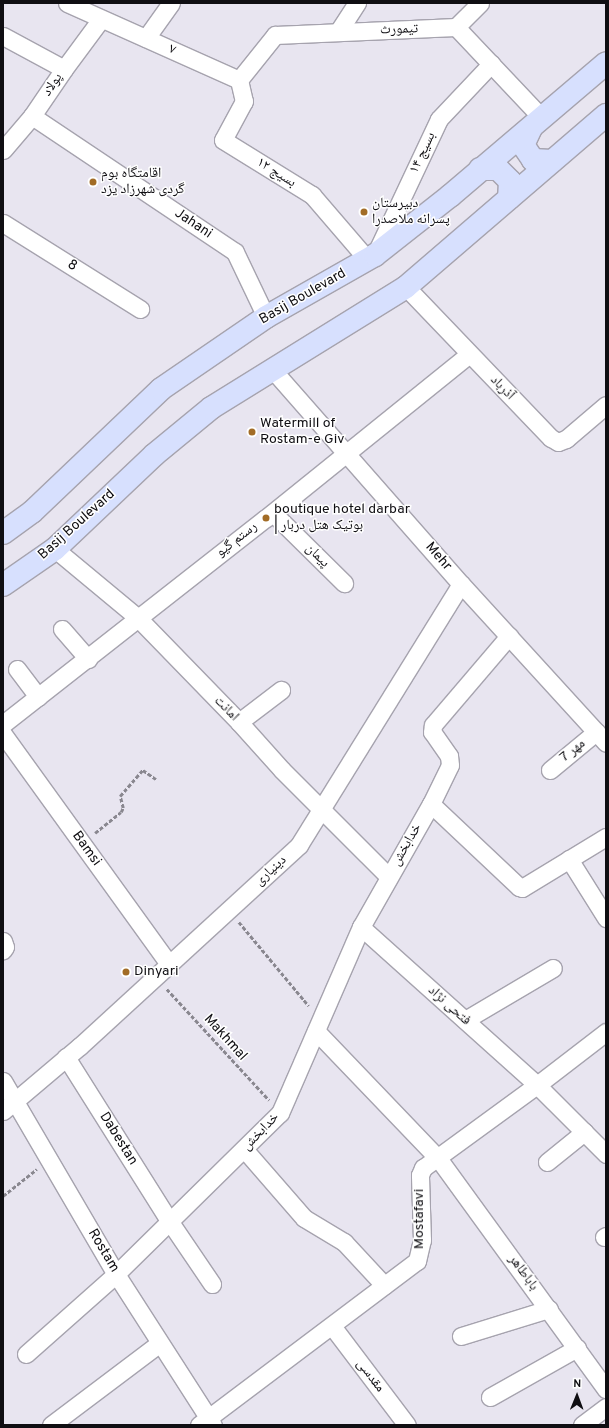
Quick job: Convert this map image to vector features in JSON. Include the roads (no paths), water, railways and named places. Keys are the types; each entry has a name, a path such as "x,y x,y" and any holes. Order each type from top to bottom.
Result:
{"main road":[{"name":"Basij Boulevard","path":"3,533 32,512 162,389 266,317 371,257 450,196 606,63"},
{"name":"Basij Boulevard","path":"3,585 55,549 154,455 211,408 406,287 606,114"},
{"path":"537,123 523,145 533,160 552,161"},
{"path":"480,169 498,169 510,181 509,198"}],"street":[{"name":"۷","path":"67,3 238,80"},
{"path":"146,38 171,3"},
{"path":"338,32 357,3"},
{"path":"480,3 456,27 491,64 537,123"},
{"name":"پولاد","path":"3,150 32,116 64,68 101,19"},
{"name":"تیمورث","path":"238,80 275,34 456,27"},
{"path":"3,36 64,68"},
{"name":"بسیج ۱۴","path":"371,257 440,119 491,64"},
{"name":"بسیج ۱۲","path":"238,80 244,101 224,140 312,195 371,257"},
{"name":"Jahani","path":"32,116 235,252 266,317"},
{"name":"8","path":"3,223 140,309"},
{"name":"آذرباد","path":"406,287 551,438 558,442 566,439 606,405"},
{"name":"رستم گیو","path":"3,724 88,659 469,354"},
{"name":"Mehr","path":"272,369 461,584 601,738"},
{"name":"پیمان","path":"273,512 344,584"},
{"name":"امانت","path":"55,549 138,618 239,722 282,770 389,876"},
{"name":"دینیاری","path":"9,1106 156,977 299,845 461,584"},
{"path":"62,629 88,659"},
{"name":"خدابخش","path":"26,1354 116,1274 280,1113 361,928 431,804 450,760 449,756 432,732 433,725 509,636"},
{"path":"17,669 38,697"},
{"path":"239,722 281,690"},
{"name":"Bamsi","path":"3,734 169,964"},
{"name":"مهر 7","path":"550,770 601,738"},
{"path":"431,804 517,887 522,888 606,837"},
{"path":"569,859 606,918"},
{"name":"فتحی نژاد","path":"361,928 537,1085 606,1154"},
{"path":"465,1020 553,968"},
{"name":"باباطاهر","path":"318,1025 438,1158 606,1389"},
{"name":"Mostafavi","path":"207,1423 384,1285 418,1261 420,1256 422,1215 420,1175 422,1168 438,1158 537,1085 606,1032"},
{"name":"Dabestan","path":"66,1057 170,1222 212,1284"},
{"name":"Rostam","path":"3,1082 9,1106 49,1160 116,1274 160,1343 207,1423"},
{"path":"547,1162 584,1132"},
{"path":"244,1149 304,1218 344,1242 384,1285"},
{"path":"461,1336 549,1309"},
{"name":"مقدسی","path":"332,1326 407,1425"},
{"path":"50,1425 160,1343"},
{"path":"490,1397 577,1348"},
{"path":"582,1425 606,1408"}],"place":[{"name":"اقامتگاه بوم گردی شهرزاد یزد","path":"93,182"},
{"name":"دبیرستان پسرانه ملاصدرا","path":"364,212"},
{"name":"Watermill of Rostam-e Giv","path":"252,432"},
{"name":"boutique hotel darbar | بوتیک هتل دربار","path":"266,518"},
{"name":"Dinyari","path":"126,972"}]}
